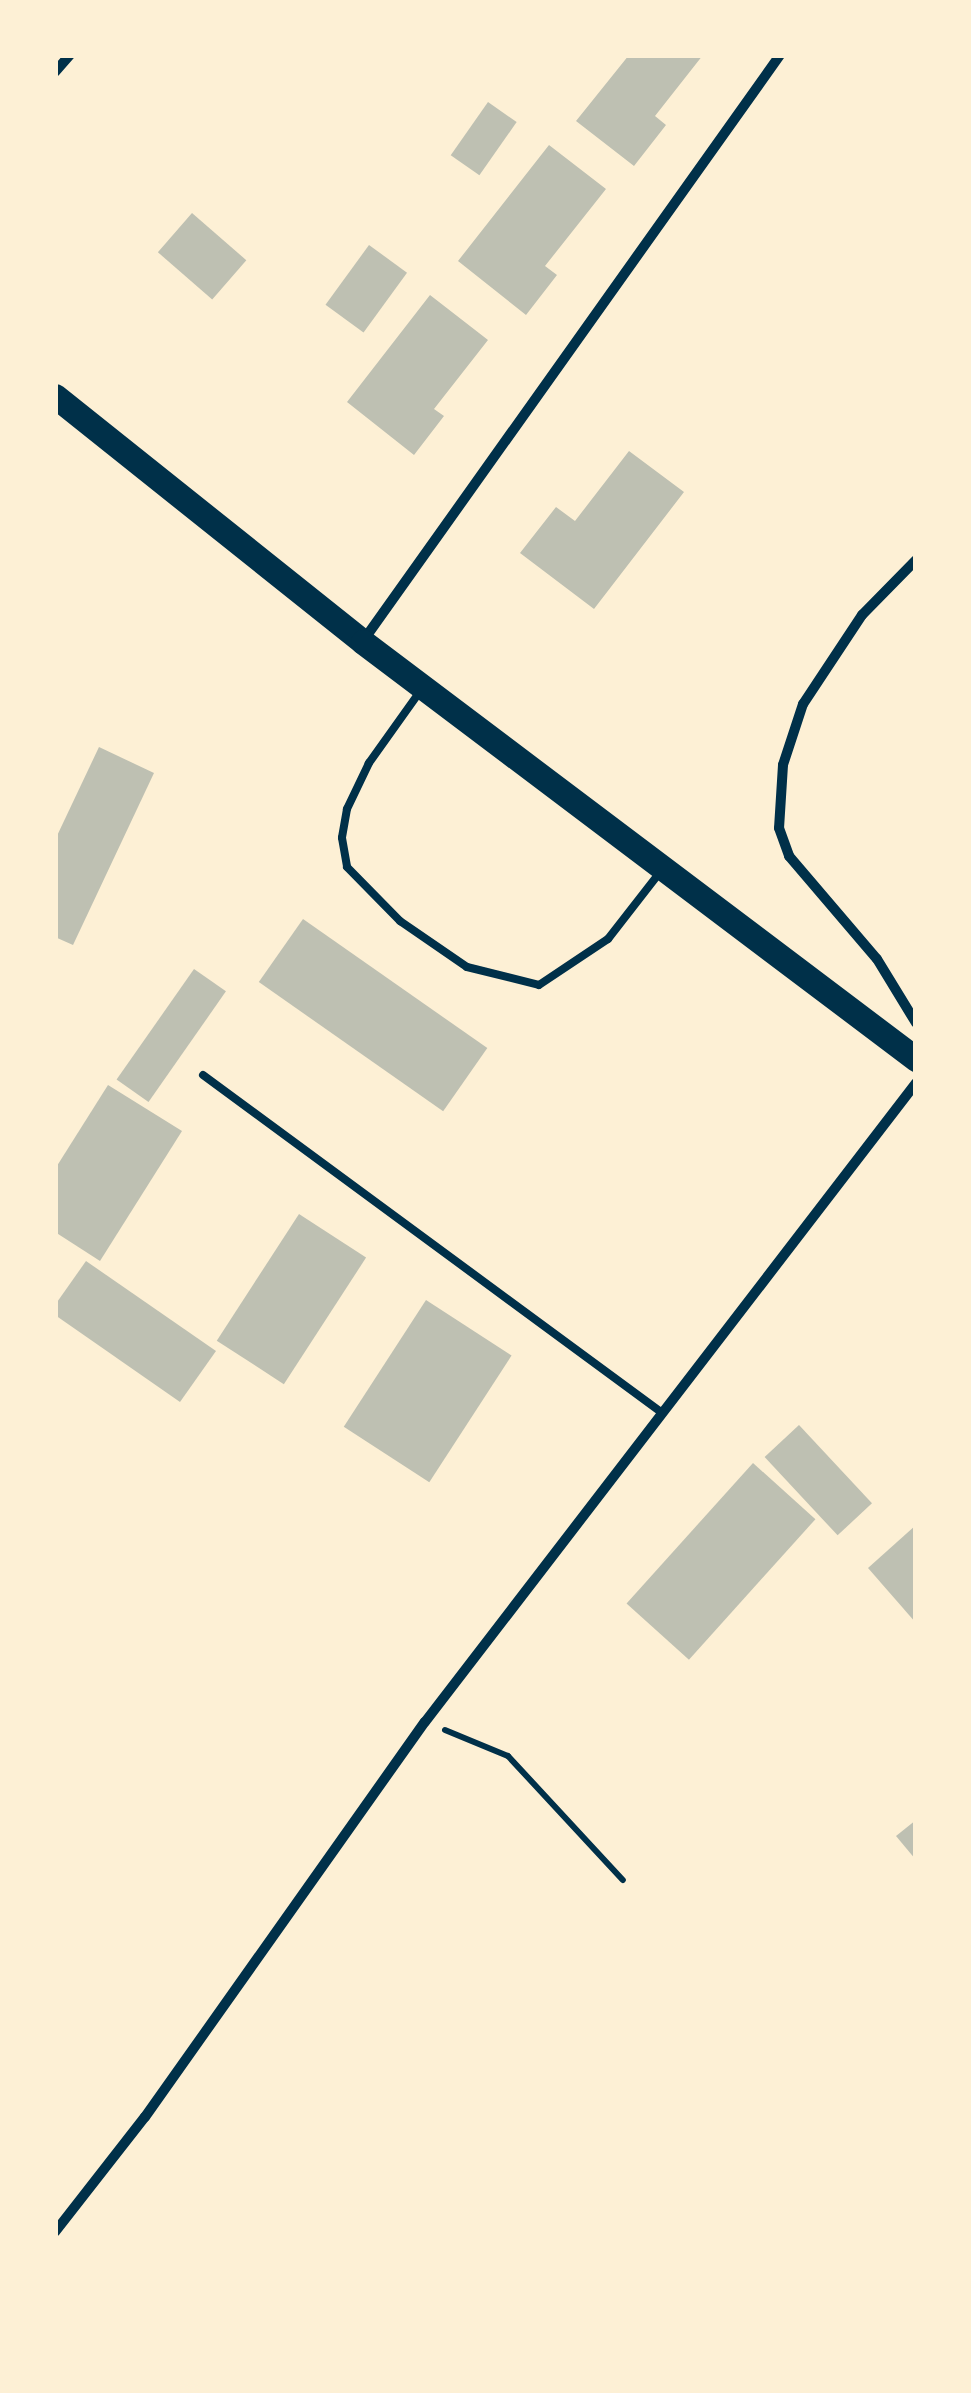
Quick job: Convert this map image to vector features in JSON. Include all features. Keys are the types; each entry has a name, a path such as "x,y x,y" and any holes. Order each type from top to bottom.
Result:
{"highway":[{"path":"55,396 363,642 916,1060"}],"street":[{"path":"55,72 70,55"},
{"path":"363,642 780,55"},
{"path":"916,560 862,616 803,704 783,765 780,828 788,856 877,959 916,1023"},
{"path":"55,2232 145,2117 425,1722 916,1083"}],"lane":[{"path":"424,686 369,763 347,810 342,838 347,867 400,921 467,967 539,985 608,939 664,868"},
{"path":"203,1075 661,1412"}],"path":[{"path":"425,1722 508,1756 623,1880"}],"building":[{"path":"629,55 703,55 655,116 666,125 634,166 576,121"},
{"path":"488,102 517,122 479,175 451,155"},
{"path":"549,145 606,189 545,266 557,275 526,315 458,261"},
{"path":"192,213 246,260 212,299 158,252"},
{"path":"369,245 407,273 364,332 326,305"},
{"path":"430,295 488,340 434,409 444,416 414,455 347,402"},
{"path":"629,451 684,492 594,609 520,553 556,507 575,521"},
{"path":"99,747 154,773 73,945 55,937 55,840"},
{"path":"303,919 487,1048 443,1111 259,982"},
{"path":"194,969 226,991 149,1102 117,1080"},
{"path":"108,1085 182,1131 100,1261 55,1232 55,1169"},
{"path":"299,1214 366,1258 284,1384 217,1341"},
{"path":"86,1261 216,1351 180,1402 55,1315 55,1305"},
{"path":"426,1300 512,1356 429,1482 344,1427"},
{"path":"799,1425 872,1503 838,1535 765,1457"},
{"path":"753,1463 815,1519 689,1660 627,1603"},
{"path":"916,1525 916,1623 868,1568"},
{"path":"916,1820 916,1860 896,1836"}]}
